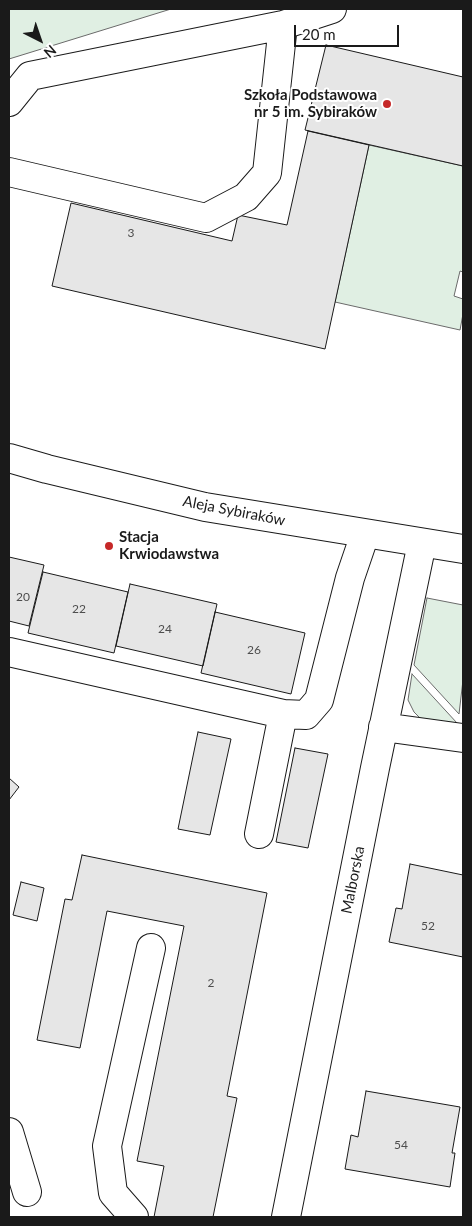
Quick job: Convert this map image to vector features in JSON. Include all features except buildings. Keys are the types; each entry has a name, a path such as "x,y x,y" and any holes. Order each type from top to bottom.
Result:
{"street":[{"path":"9,102 30,76 284,25 332,9"},
{"path":"9,172 206,218 246,197 267,172 284,25"},
{"name":"Aleja Sybiraków","path":"9,458 205,507 463,549"},
{"path":"9,652 283,714 306,715 319,700 350,578 365,534"},
{"name":"Malborska","path":"286,1217 383,728 422,543"},
{"path":"259,834 283,714"},
{"path":"383,728 463,738"},
{"path":"134,1217 113,1193 107,1146 151,948"},
{"path":"9,1132 27,1192"}],"green space":[{"path":"9,9 171,9 9,59"},
{"path":"369,145 463,166 463,272 460,271 454,296 463,299 460,330 335,302"},
{"path":"427,598 463,605 463,680 459,714 414,665"},
{"path":"412,674 457,723 456,726 424,722 414,712 408,700"}],"place":[{"name":"Szkoła Podstawowa nr 5 im. Sybiraków","path":"387,104"},
{"name":"Stacja Krwiodawstwa","path":"109,546"}]}
